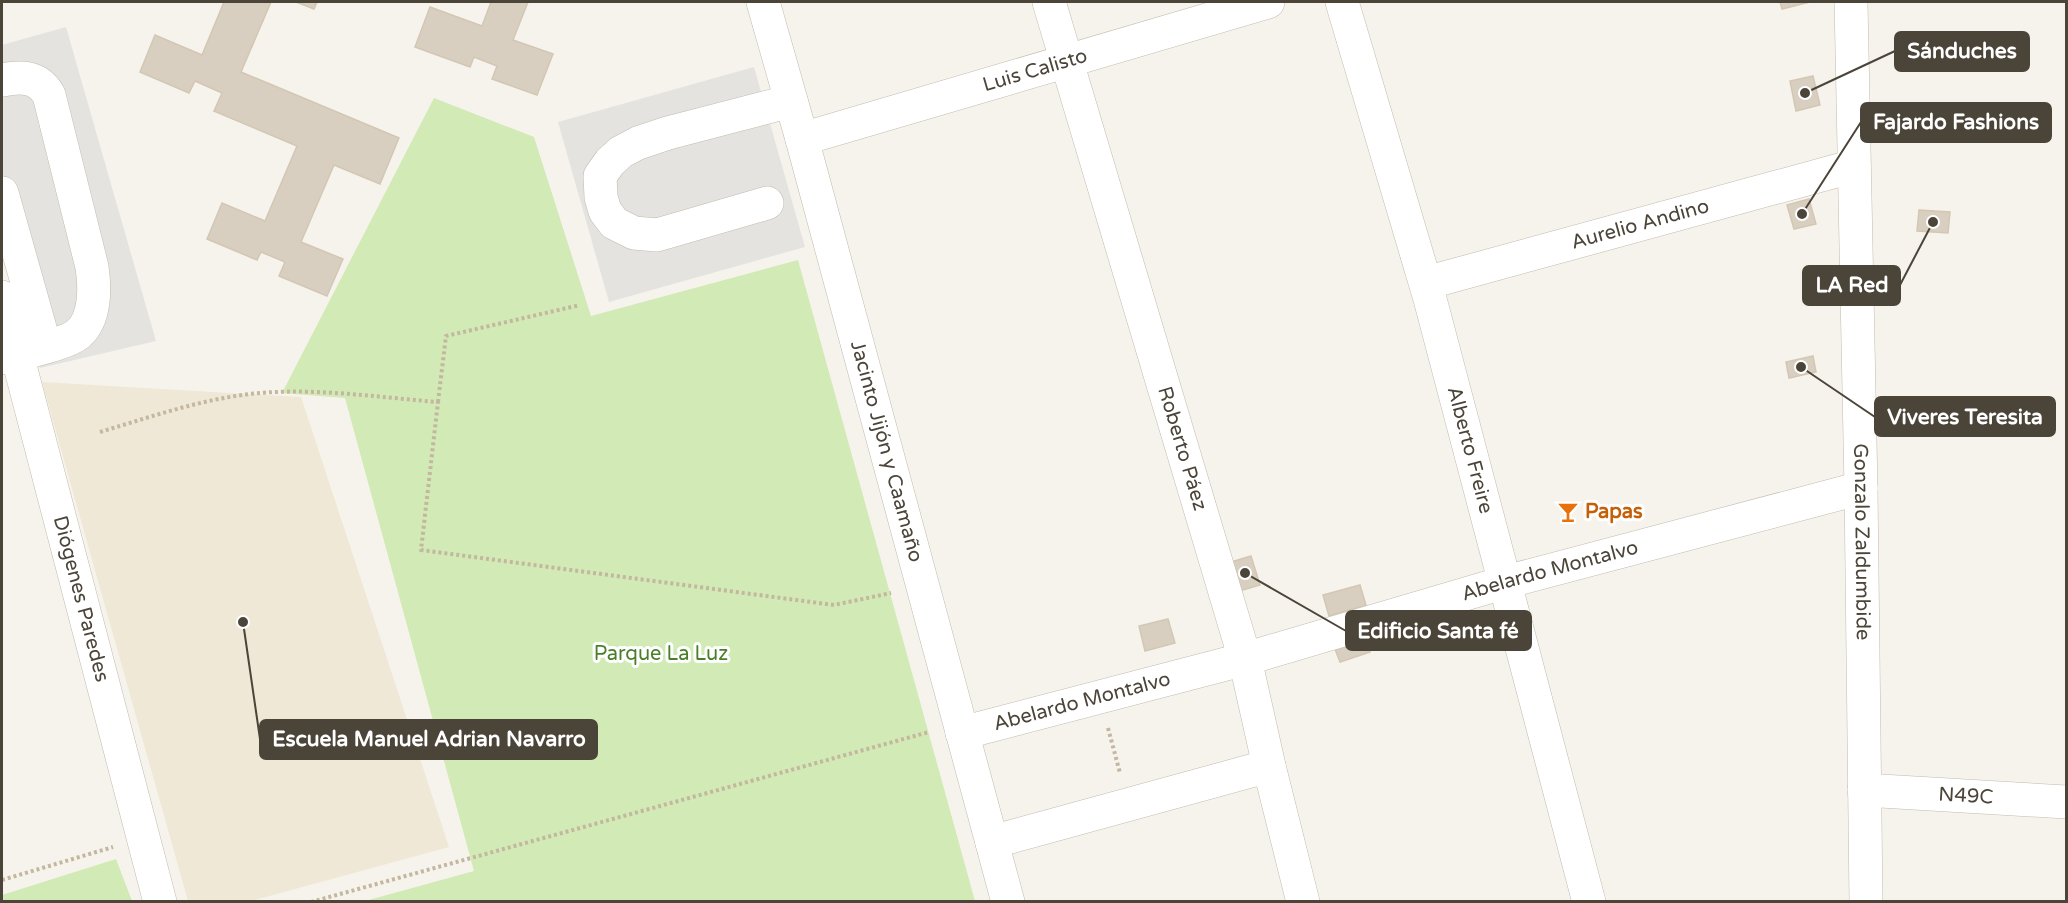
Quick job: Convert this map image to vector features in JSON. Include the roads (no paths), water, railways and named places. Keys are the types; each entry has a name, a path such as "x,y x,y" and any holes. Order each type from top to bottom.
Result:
{"street":[{"name":"Jacinto Jijón y Caamaño","path":"763,2 812,128 962,733 1008,902"},
{"name":"Roberto Páez","path":"1049,2 1245,659 1303,902"},
{"name":"Luis Calisto","path":"767,203 657,235 633,233 614,223 606,211 601,197 600,176 621,152 638,143 668,133 812,128 1066,60 1268,2"},
{"name":"Alberto Freire","path":"1342,2 1426,283 1589,902"},
{"name":"Gonzalo Zaldumbide","path":"1851,2 1861,488 1866,902"},
{"path":"2,80 16,77 30,78 39,82 49,95 93,267 95,283 87,323 78,334 21,353 2,193"},
{"name":"Aurelio Andino","path":"1426,283 1854,166"},
{"name":"Diógenes Paredes","path":"2,297 21,353 160,902"},
{"name":"Abelardo Montalvo","path":"962,733 1245,659 1506,582 1861,488"},
{"path":"992,842 1269,766"},
{"name":"N49C","path":"1864,790 2067,802"}],"place":[{"name":"Sánduches","path":"1805,93"},
{"name":"Fajardo Fashions","path":"1802,214"},
{"name":"LA Red","path":"1933,222"},
{"name":"Viveres Teresita","path":"1801,367"},
{"name":"Papas","path":"1568,512"},
{"name":"Edificio Santa fé","path":"1245,573"},
{"name":"Escuela Manuel Adrian Navarro","path":"243,622"}],"park label":[{"name":"Parque La Luz","path":"661,654"}]}
